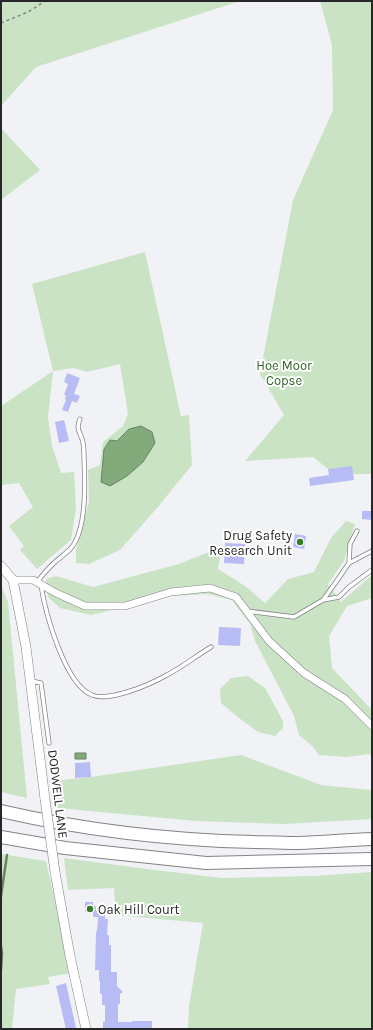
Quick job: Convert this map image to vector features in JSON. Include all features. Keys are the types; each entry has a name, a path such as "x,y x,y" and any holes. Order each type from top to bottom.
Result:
{"highway":[{"path":"1,811 92,828 157,836 223,841 299,843 372,839"},
{"path":"1,837 65,848 206,863 372,859"}],"street":[{"name":"DODWELL LANE","path":"1,566 13,580 26,647 55,872 70,956 86,1029"},
{"path":"13,580 32,580 84,606 125,606 171,592 210,588 236,597 269,641 304,673 345,699 372,726"}],"lane":[{"path":"80,419 77,425 83,447 85,488 81,527 77,539 71,548 52,565 39,583 49,620 68,668 78,685 92,695 106,697 115,696 144,686 165,676 211,647"},
{"path":"349,563 350,544 357,531"},
{"path":"323,600 349,563 372,551"},
{"path":"246,610 294,617 323,600 339,597 349,587 372,570"},
{"path":"30,681 41,683 49,743"}],"path":[{"path":"1,23 28,12 45,1"}],"green space":[{"path":"1,1 240,1 36,67 1,106"},
{"name":"Hoe Moor Copse","path":"320,1 372,1 372,474 353,474 328,469 313,457 245,461 284,415 260,374 293,200 333,110 332,45"},
{"path":"1,128 40,170 1,200"},
{"path":"145,252 181,416 189,415 192,465 120,550 89,564 76,563 76,550 89,502 88,470 100,465 103,442 123,426 128,414 120,364 87,372 74,368 53,371 32,284"},
{"path":"53,371 48,418 52,446 61,473 74,472 76,508 71,540 37,569 20,550 24,546 9,526 33,507 19,483 1,485 1,406"},
{"path":"346,521 355,524 344,561 328,584 341,602 372,575 372,598 347,606 329,636 332,668 372,710 372,756 369,754 346,757 319,755 312,746 299,735 294,716 255,641 250,624 232,600 207,594 172,596 91,615 60,608 48,597 46,579 56,576 93,587 179,564 209,552 220,557 218,569 245,586 265,603 288,579 314,572 331,538"},
{"path":"1,585 8,602 27,798 1,792"},
{"path":"248,676 265,688 283,721 283,728 275,736 258,732 221,703 220,689 231,678"},
{"path":"241,755 321,785 372,790 372,819 284,824 196,821 57,808 52,781 91,777"},
{"path":"1,854 46,861 71,973 48,977 50,984 16,989 12,1029 1,1029"},
{"path":"64,858 222,878 314,876 372,872 372,1029 188,1029 189,1006 203,923 116,915 114,888 68,890"}],"shaded area":[{"path":"141,426 152,432 155,443 143,462 127,476 110,486 101,482 104,449 110,440 117,441 129,429"},
{"path":"75,753 86,753 86,759 75,759"}],"building":[{"path":"67,373 80,378 74,394 80,396 77,403 72,401 68,412 62,410 66,400 66,395 64,395 68,384 64,382"},
{"path":"64,420 69,441 59,443 55,422"},
{"path":"352,466 354,480 310,486 309,478 329,475 328,469"},
{"path":"362,511 372,511 372,520 362,519"},
{"name":"Drug Safety Research Unit","path":"295,534 306,536 304,549 293,547"},
{"path":"225,543 245,544 244,564 224,563"},
{"path":"219,627 241,628 240,646 218,645"},
{"path":"90,762 91,777 75,778 75,763"},
{"path":"85,902 93,902 93,906 96,906 96,911 105,911 105,919 108,919 107,935 109,935 109,945 111,945 111,972 117,972 117,986 123,992 120,994 120,1004 118,1004 118,1022 152,1021 152,1029 103,1029 103,1022 105,1022 105,1005 102,1005 102,994 100,994 99,970 95,970 98,917 93,917 93,912 85,912"},
{"path":"66,983 76,1028 72,1029 66,1029 56,986"}],"waterway":[{"path":"1,896 7,855"},
{"path":"1,946 1,970"}],"place":[{"name":"Drug Safety Research Unit","path":"300,542"},
{"name":"Oak Hill Court","path":"90,909"}]}
